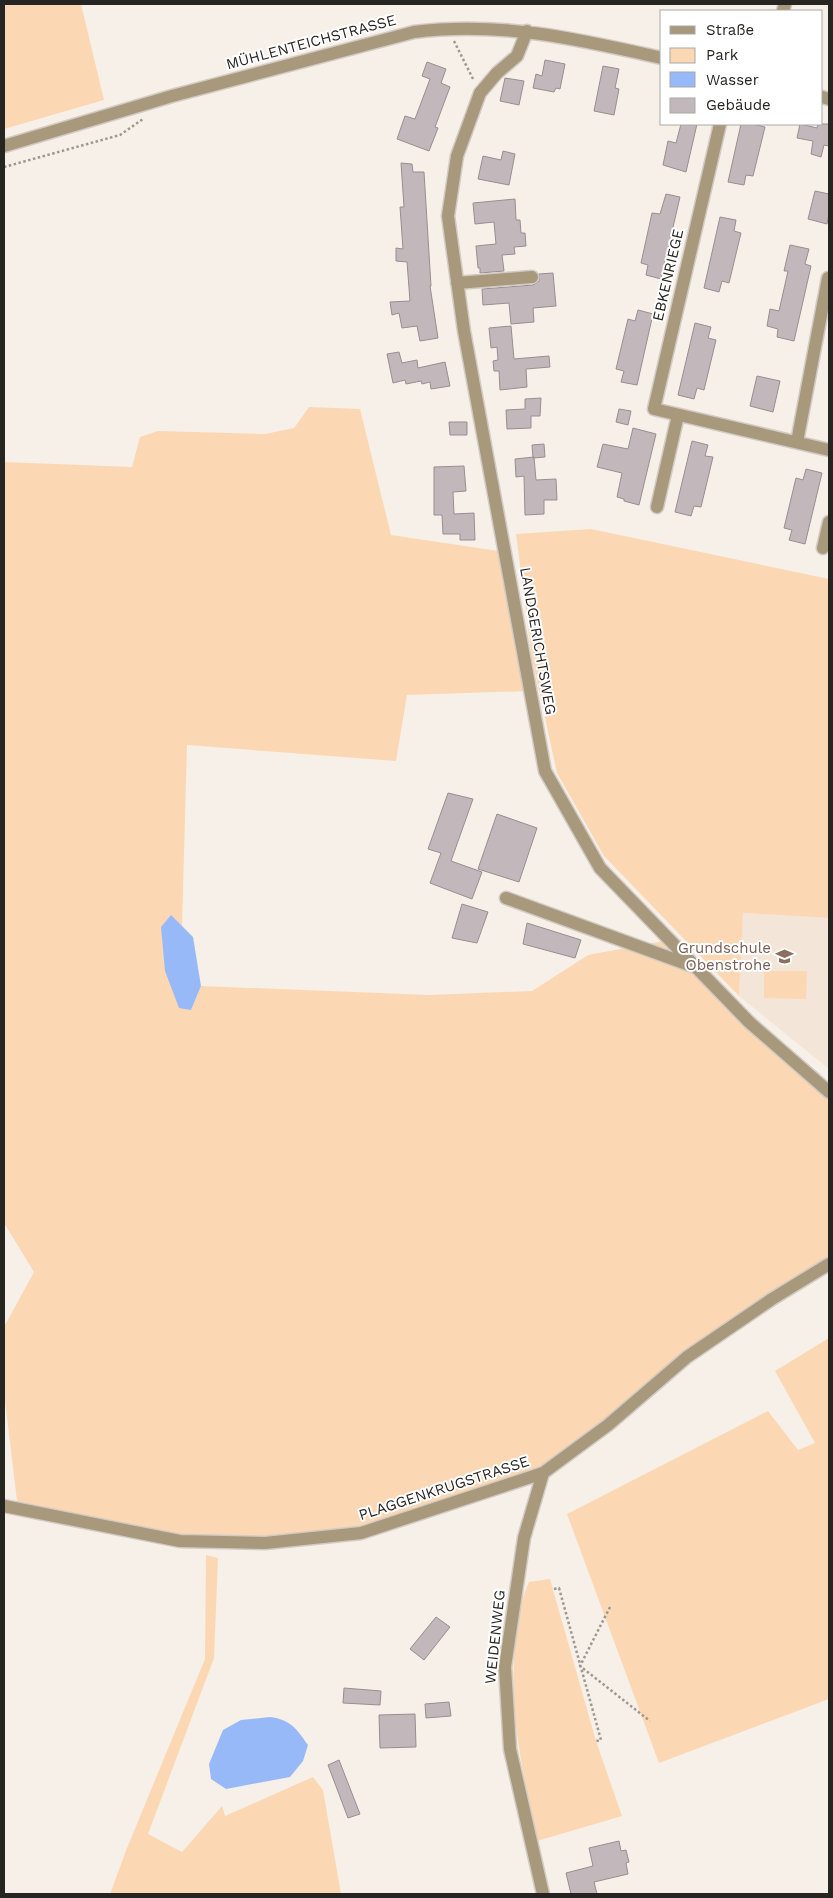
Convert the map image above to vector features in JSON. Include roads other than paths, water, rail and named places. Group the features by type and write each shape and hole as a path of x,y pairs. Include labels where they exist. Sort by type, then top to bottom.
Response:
{"street":[{"name":"MÜHLENTEICHSTRASSE","path":"4,146 172,96 414,32 445,28 502,28 608,46 660,58"},
{"name":"LANDGERICHTSWEG","path":"527,31 516,56 497,73 480,94 457,156 448,216 464,330 545,771 600,868 749,1022 829,1092"},
{"name":"EBKENRIEGE","path":"720,125 654,409 829,450"},
{"path":"457,283 532,277"},
{"path":"797,442 828,278"},
{"path":"658,507 678,415"},
{"path":"823,548 829,522"},
{"path":"506,898 590,930 695,966"},
{"name":"PLAGGENKRUGSTRASSE","path":"4,1506 180,1541 265,1543 361,1533 543,1473 608,1425 687,1357 772,1299 829,1264"},
{"name":"WEIDENWEG","path":"543,1473 524,1538 505,1668 510,1749 543,1894"}],"water":[{"path":"171,915 193,937 201,986 191,1010 179,1008 165,971 161,927"},
{"path":"270,1717 288,1723 308,1745 303,1761 290,1777 226,1789 211,1779 209,1764 223,1730 241,1720"}],"place":[{"name":"Grundschule Obenstrohe","path":"785,957"}]}
